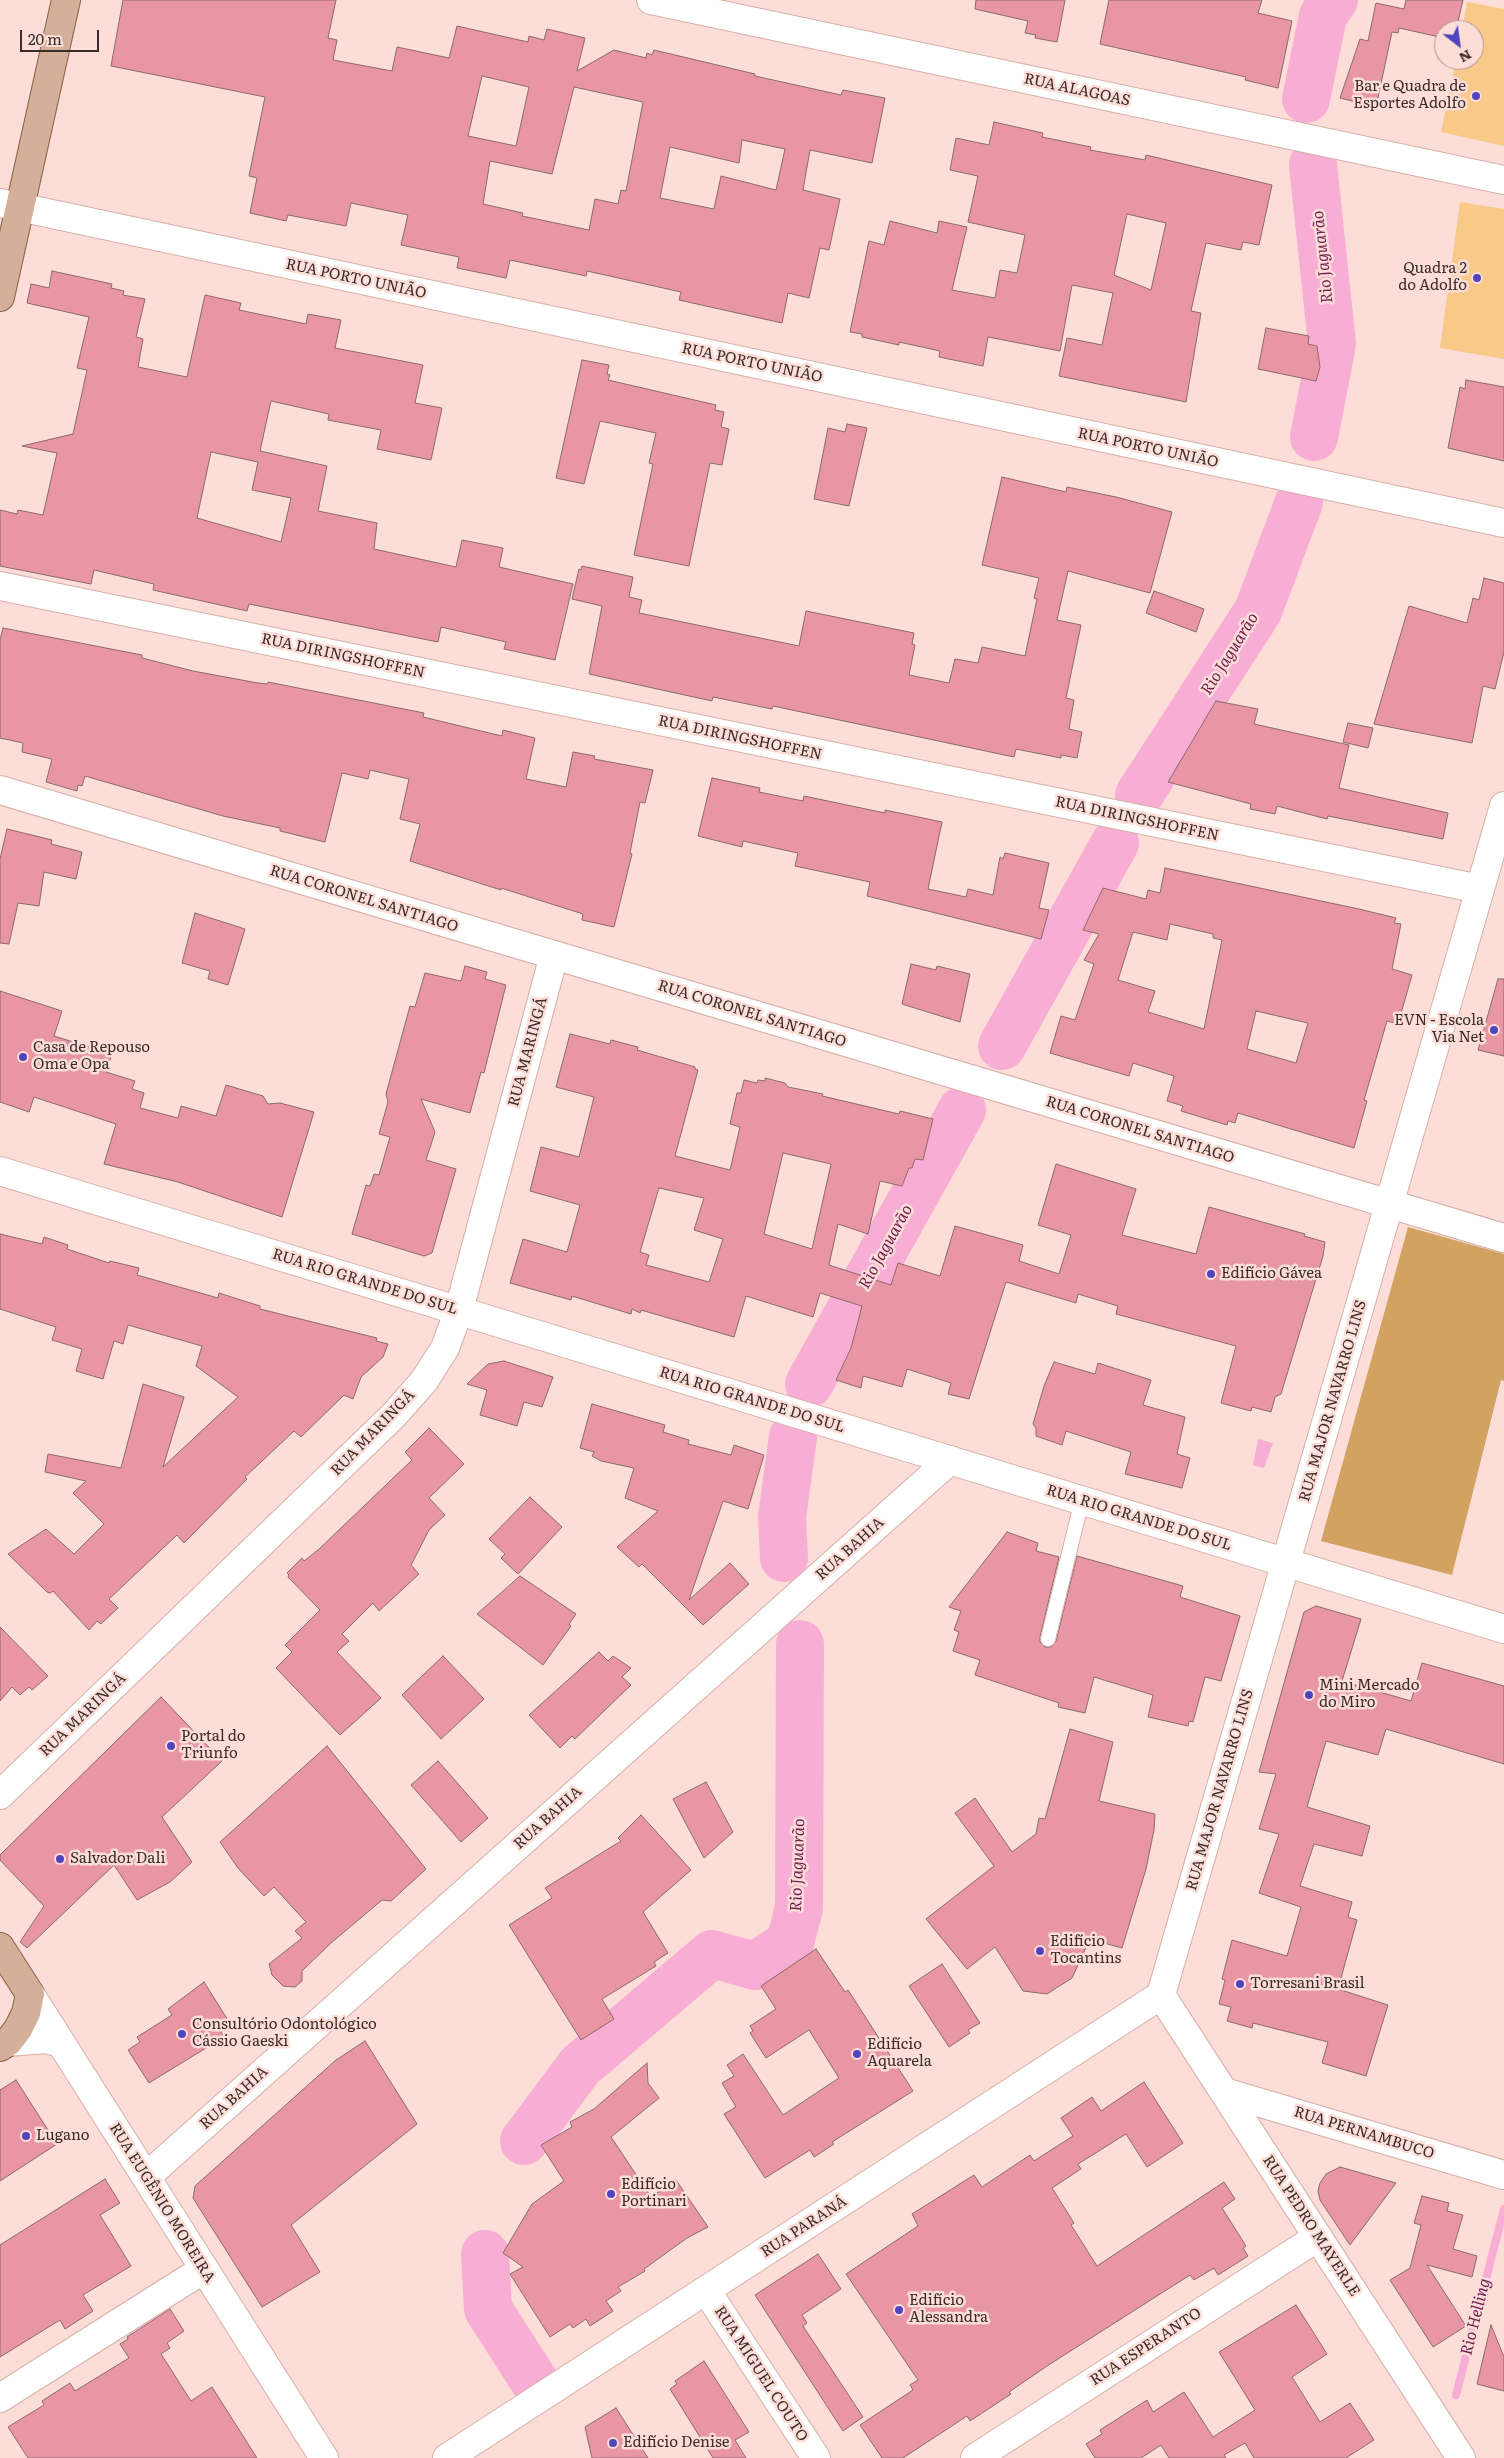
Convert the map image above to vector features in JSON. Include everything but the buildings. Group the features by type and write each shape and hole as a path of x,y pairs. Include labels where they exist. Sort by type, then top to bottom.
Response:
{"main road":[{"path":"0,297 10,205 66,0"},
{"name":"RUA EUGÊNIO MOREIRA","path":"0,1947 30,1994"},
{"path":"4,2045 26,2013 30,1994"}],"street":[{"name":"RUA ALAGOAS","path":"651,0 1504,180"},
{"name":"RUA PORTO UNIÃO","path":"10,205 1504,523"},
{"name":"RUA DIRINGSHOFFEN","path":"0,586 1480,889"},
{"name":"RUA CORONEL SANTIAGO","path":"0,790 1504,1238"},
{"name":"RUA MAJOR NAVARRO LINS","path":"1161,1995 1504,806"},
{"name":"RUA MARINGÁ","path":"0,1794 393,1416 424,1381 445,1348 459,1310 554,955"},
{"name":"RUA RIO GRANDE DO SUL","path":"0,1170 1504,1629"},
{"name":"RUA BAHIA","path":"146,2177 950,1460"},
{"name":"RUA EUGÊNIO MOREIRA","path":"30,1994 324,2458"},
{"name":"RUA PEDRO MAYERLE","path":"1161,1995 1318,2236 1455,2456"},
{"name":"RUA PARANÁ","path":"447,2458 1161,1995"},
{"path":"4,2045 45,2039 61,2043"},
{"name":"RUA PERNAMBUCO","path":"1224,2092 1504,2175"},
{"name":"RUA ESPERANTO","path":"975,2458 1318,2236"},
{"path":"0,2398 204,2269"},
{"name":"RUA MIGUEL COUTO","path":"706,2290 816,2458"}],"lane":[{"path":"1048,1639 1082,1500"}],"shaded area":[{"name":"Bar e Quadra de Esportes Adolfo","path":"1467,2 1504,9 1504,146 1441,132 1454,70 1484,70 1484,20 1464,20"},
{"name":"Quadra 2 do Adolfo","path":"1460,202 1504,209 1504,359 1440,348"},
{"path":"1408,1227 1504,1254 1504,1381 1501,1380 1452,1575 1321,1541"},
{"path":"1258,1439 1273,1443 1264,1468 1253,1465"}],"waterway":[{"name":"Rio Jaguarão","path":"1306,99 1323,16 1334,0"},
{"name":"Rio Jaguarão","path":"1313,165 1332,344 1314,437"},
{"name":"Rio Jaguarão","path":"1139,795 1258,611 1299,502"},
{"name":"Rio Jaguarão","path":"1002,1046 1115,843"},
{"name":"Rio Jaguarão","path":"809,1384 962,1110"},
{"name":"Rio Jaguarão","path":"784,1558 782,1517 793,1437"},
{"name":"Rio Jaguarão","path":"524,2141 580,2066 712,1954 755,1966 790,1943 799,1908 800,1644"},
{"name":"Rio Helling","path":"1456,2395 1504,2209"},
{"name":"Rio Jaguarão","path":"485,2254 488,2309 536,2384"}],"place":[{"name":"Bar e Quadra de Esportes Adolfo","path":"1476,96"},
{"name":"Quadra 2 do Adolfo","path":"1477,278"},
{"name":"EVN - Escola Via Net","path":"1494,1030"},
{"name":"Casa de Repouso Oma e Opa","path":"23,1057"},
{"name":"Edifício Gávea","path":"1211,1274"},
{"name":"Mini Mercado do Miro","path":"1309,1695"},
{"name":"Portal do Triunfo","path":"171,1746"},
{"name":"Salvador Dali","path":"60,1859"},
{"name":"Edifício Tocantins","path":"1040,1951"},
{"name":"Torresani Brasil","path":"1240,1984"},
{"name":"Consultório Odontológico Cássio Gaeski","path":"182,2034"},
{"name":"Edifício Aquarela","path":"857,2054"},
{"name":"Lugano","path":"26,2136"},
{"name":"Edifício Portinari","path":"611,2194"},
{"name":"Edifício Alessandra","path":"899,2310"},
{"name":"Edifício Denise","path":"613,2443"}]}
